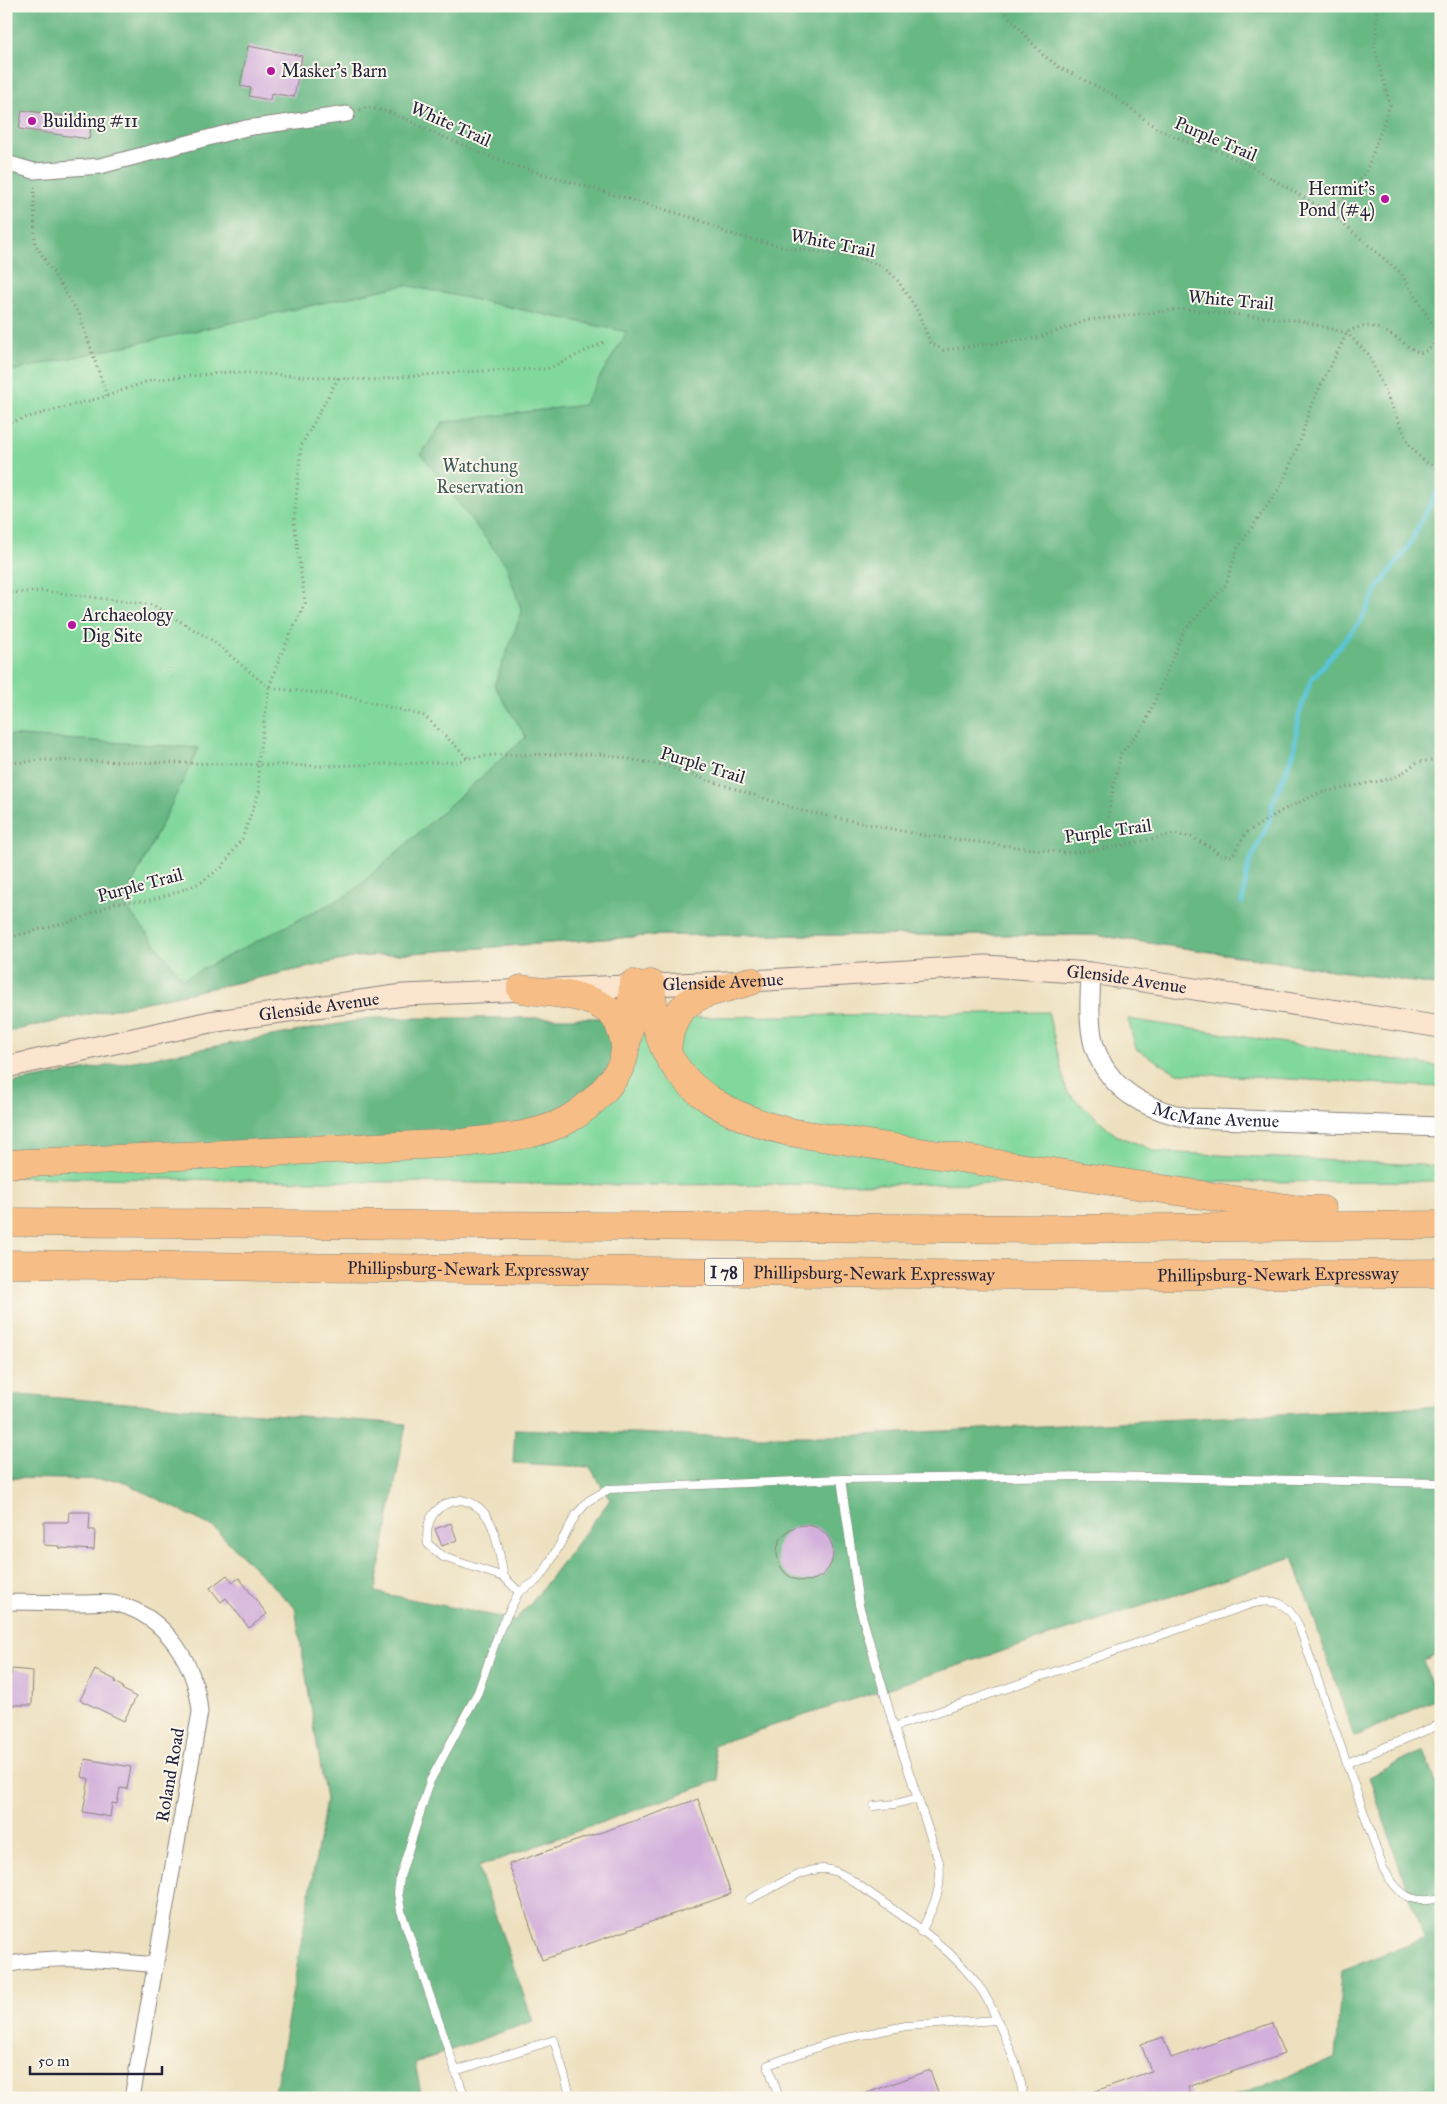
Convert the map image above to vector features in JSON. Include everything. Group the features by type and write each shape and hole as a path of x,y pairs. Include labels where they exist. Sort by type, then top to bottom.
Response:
{"highway":[{"path":"667,1052 668,1035 679,1010 701,996 752,980"},
{"path":"6,1164 463,1143 518,1136 549,1128 582,1110 598,1096 620,1067 642,984"},
{"path":"642,984 667,1052 685,1080 716,1105 762,1125 789,1132 1294,1209 1441,1218"},
{"path":"521,989 586,999 599,1004 611,1012 620,1024 626,1049"},
{"path":"6,1222 1034,1229 1441,1225"},
{"name":"Phillipsburg-Newark Expressway","path":"6,1264 1104,1276 1441,1273"}],"main road":[{"name":"Glenside Avenue","path":"6,1067 210,1022 403,995 752,980 985,966 1091,973 1441,1027"}],"street":[{"path":"6,164 34,171 100,166 246,128 347,114"},
{"name":"McMane Avenue","path":"1091,973 1091,1020 1094,1045 1104,1066 1119,1086 1139,1101 1163,1113 1190,1118 1441,1127"},
{"name":"Roland Road","path":"6,1602 121,1605 143,1615 170,1637 184,1656 194,1677 200,1712 132,2098"},
{"path":"6,1965 22,1962 82,1958 156,1965"}],"lane":[{"path":"465,2098 401,1911 398,1893 400,1877 430,1781 478,1692 500,1629 519,1592 535,1582 545,1571 588,1501 609,1489 841,1479 1100,1476 1441,1483"},
{"path":"841,1479 859,1605 894,1727 939,1862 941,1876 939,1892 921,1932"},
{"path":"504,1577 493,1527 489,1516 482,1508 472,1502 450,1501 433,1513 426,1533 428,1544 435,1551 452,1561 504,1577 519,1592"},
{"path":"894,1727 1245,1606 1268,1600 1282,1604 1292,1613 1299,1626 1383,1868 1392,1885 1404,1895 1417,1901 1430,1901 1441,1898"},
{"path":"1347,1763 1441,1724"},
{"path":"874,1806 895,1804 918,1798"},
{"path":"750,1899 810,1870 824,1868 837,1871 850,1879 921,1932 966,1970 983,1992 998,2020 1014,2058 1024,2098"},
{"path":"779,2098 768,2065 837,2040 906,2026 998,2020"},
{"path":"455,2071 554,2040 571,2098"}],"path":[{"name":"Purple Trail","path":"1000,6 1042,54 1059,66 1110,93 1156,128 1187,142 1228,155 1330,213 1400,272 1437,332 1435,343 1427,351 1419,354 1380,328 1368,325 1356,327 1347,333"},
{"path":"1330,213 1366,172 1390,105 1375,49 1377,6"},
{"name":"White Trail","path":"347,114 367,107 393,113 436,134 509,164 697,219 727,233 784,247 853,256 880,265 896,278 916,308 930,342 943,350 1037,338 1089,320 1183,309 1301,320 1347,333"},
{"path":"34,171 35,244 78,314 107,396"},
{"path":"1104,849 1111,799 1121,753 1144,726 1184,631 1226,585 1237,549 1282,484 1300,441 1311,405 1347,333 1368,354 1410,446 1425,462 1441,470"},
{"path":"6,423 107,396 151,380 228,372 372,380 458,372 547,369 607,342"},
{"path":"6,764 41,760 258,764 270,688 279,659 305,603 294,522 301,446 338,378"},
{"path":"6,593 43,591 153,605 213,641 270,688 340,695 425,716 468,758"},
{"name":"Purple Trail","path":"6,938 77,920 115,903 146,901 200,883 222,868 242,839 259,792 258,764 322,766 456,762 468,758 494,756 601,754 662,765 804,811 921,835 1066,854 1104,849 1174,834 1190,837 1212,848 1219,855 1232,856 1246,833 1281,811 1312,796 1389,779 1401,774 1416,762 1441,759"}],"green space":[{"name":"Watchung Reservation","path":"6,6 1441,6 1441,986 1096,935 659,935 356,957 6,1032"},
{"name":"Watchung Reservation","path":"6,6 1441,6 1441,986 1096,935 659,935 356,957 6,1032 6,735 199,748 123,903 183,979 351,893 526,737 494,685 522,612 506,565 421,454 443,422 583,405 627,332 405,285 6,372"},
{"path":"1048,1012 1067,1092 1116,1135 1158,1152 1441,1166 1441,1181 628,1185 6,1177 643,1018"},
{"path":"372,1018 643,1018 627,1078 546,1143 6,1155 6,1084"},
{"path":"1128,1019 1441,1067 1441,1087 1177,1073 1136,1049"},
{"path":"6,1394 406,1424 375,1592 515,1620 532,1602 610,1500 590,1467 513,1463 515,1429 716,1436 842,1436 1441,1406 1441,1652 1423,1661 1437,1699 1354,1737 1293,1557 713,1745 719,1780 478,1867 533,2021 415,2063 422,2098 274,2098 326,1800 295,1608 213,1527 120,1480 6,1478"},
{"path":"1424,1750 1441,1797 1441,2096 1231,2098 1336,2058 1342,1970 1424,1939 1369,1777"}],"building":[{"name":"Masker's Barn","path":"248,46 302,56 294,97 271,93 270,100 249,96 251,88 240,86"},
{"path":"22,110 92,120 89,139 19,129"},
{"path":"69,1512 90,1512 89,1530 95,1530 94,1550 44,1545 44,1522 68,1522"},
{"path":"451,1523 457,1540 442,1546 435,1529"},
{"path":"805,1525 816,1527 825,1533 831,1542 833,1553 831,1564 825,1573 816,1579 805,1581 794,1579 785,1573 779,1564 777,1553 779,1542 785,1533 794,1527"},
{"path":"227,1575 233,1582 239,1578 267,1614 249,1628 226,1598 221,1602 210,1588"},
{"path":"12,1669 33,1671 32,1705 6,1705 6,1674 11,1675"},
{"path":"95,1670 116,1680 115,1682 123,1687 122,1689 136,1697 124,1721 80,1700"},
{"path":"85,1759 131,1767 127,1789 120,1788 117,1804 112,1803 110,1817 83,1812 89,1779 82,1777"},
{"path":"698,1799 731,1894 542,1960 509,1864"},
{"path":"1272,2023 1284,2054 1188,2087 1192,2098 1082,2098 1082,2096 1151,2071 1141,2044 1163,2037 1171,2058"},
{"path":"930,2070 940,2098 860,2098 859,2096"}],"waterway":[{"path":"1242,903 1248,866 1271,817 1273,802 1294,752 1299,715 1311,680 1360,622 1378,588 1407,549 1441,484"}],"place":[{"name":"Masker's Barn","path":"271,71"},
{"name":"Building #11","path":"32,121"},
{"name":"Hermit's Pond (#4)","path":"1385,199"},
{"name":"Archaeology Dig Site","path":"72,625"}]}
